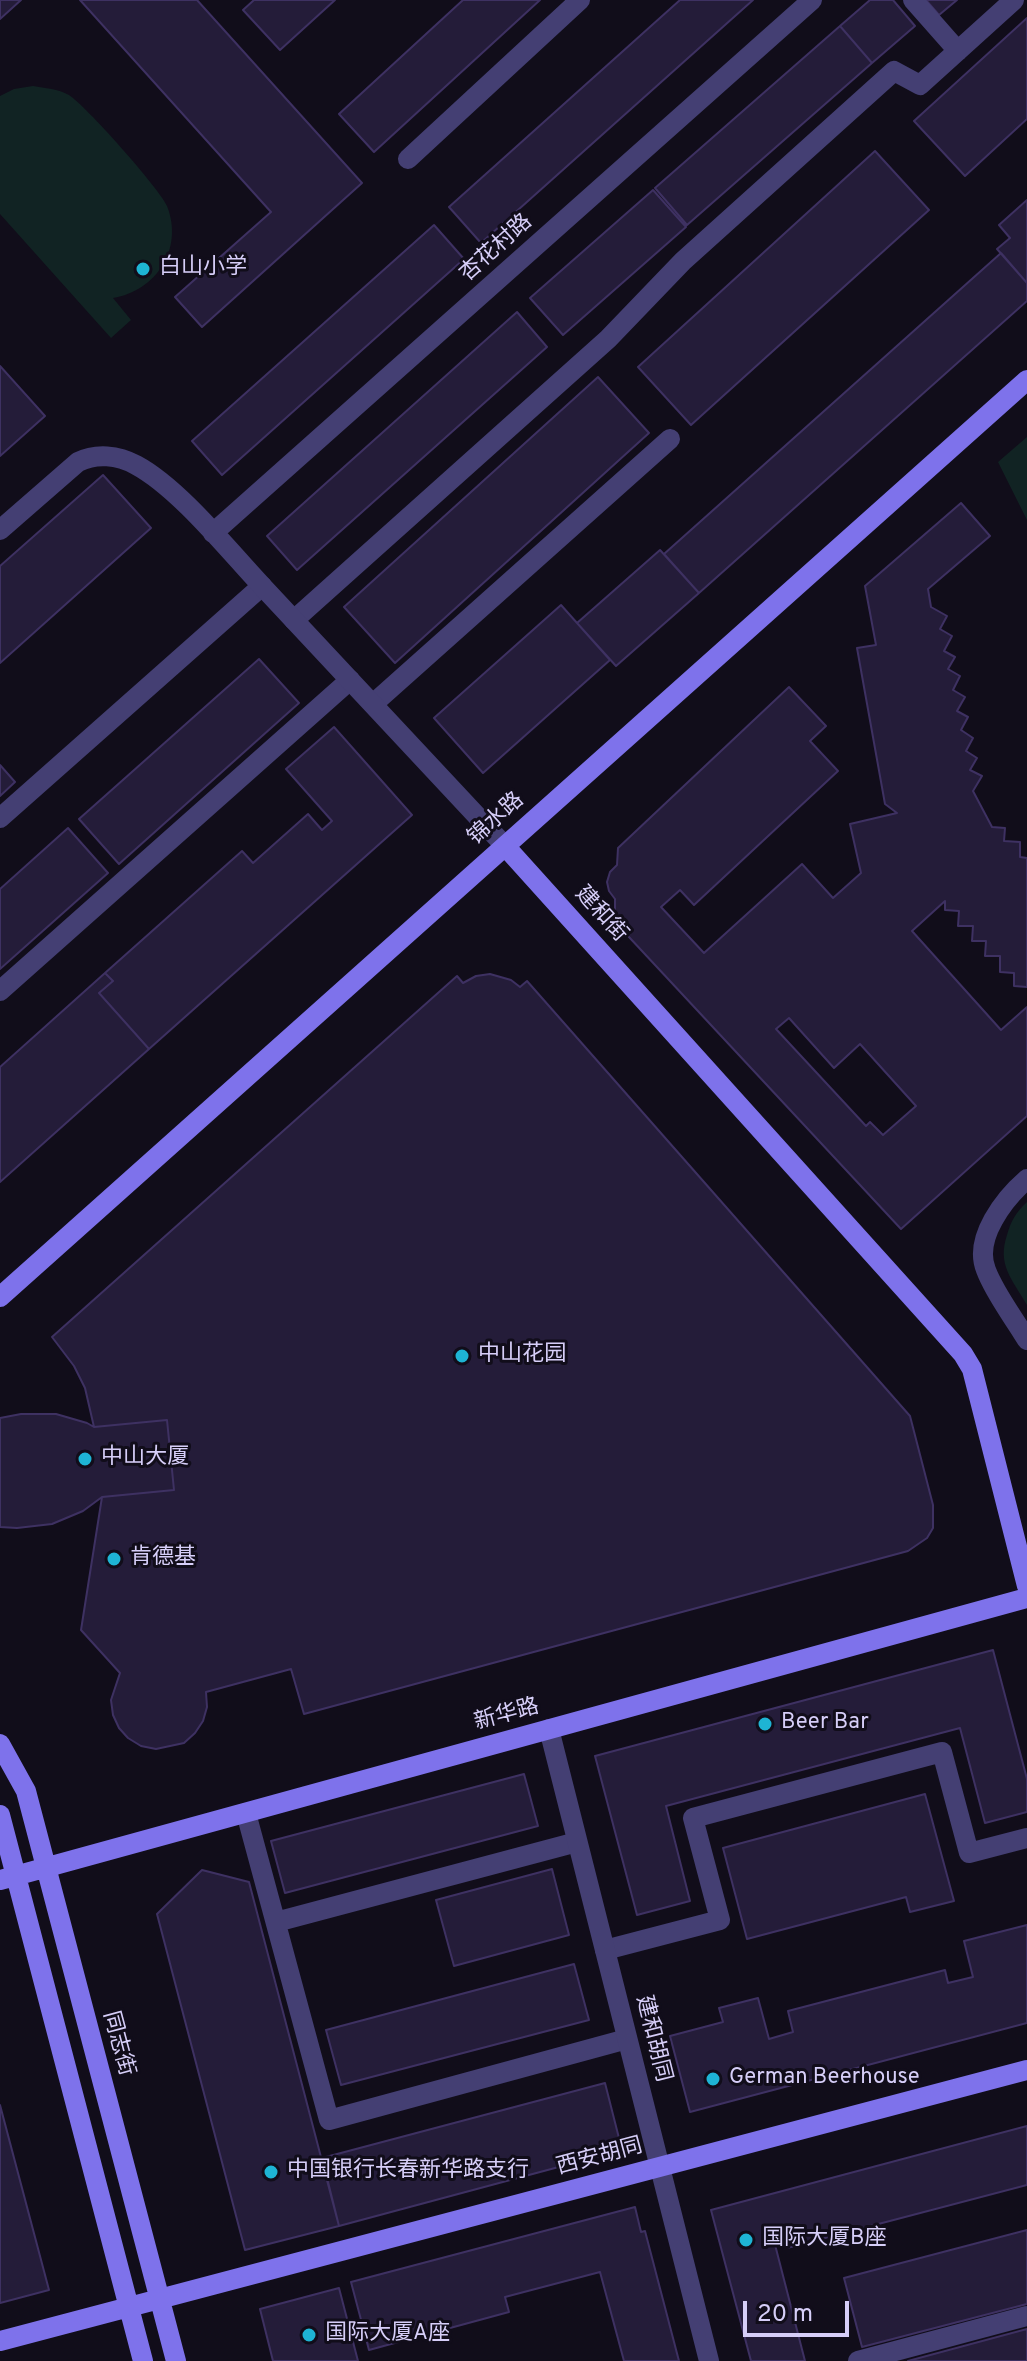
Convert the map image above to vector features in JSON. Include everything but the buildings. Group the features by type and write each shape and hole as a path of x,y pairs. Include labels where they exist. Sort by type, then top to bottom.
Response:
{"street":[{"path":"408,159 580,0"},
{"name":"杏花村路","path":"213,533 812,0"},
{"path":"913,0 958,51"},
{"path":"294,620 608,339 683,261 894,71 920,85 1014,0"},
{"name":"锦水路","path":"0,1297 1027,380"},
{"path":"373,704 670,439"},
{"name":"建和街","path":"0,530 78,462 89,457 109,456 134,464 161,482 213,533 505,846 963,1354 972,1369 1027,1586"},
{"path":"0,818 262,586"},
{"path":"0,991 350,680"},
{"path":"1027,1179 996,1211 984,1249 985,1269 1027,1340"},
{"name":"新华路","path":"8,1878 1027,1598"},
{"name":"建和胡同","path":"549,1729 709,2361"},
{"name":"同志街","path":"0,1744 26,1791 176,2361"},
{"path":"605,1950 720,1920 693,1818 708,1814 942,1752 969,1853 1027,1838"},
{"path":"246,1813 329,2120 627,2039"},
{"path":"0,1815 8,1878 143,2361"},
{"path":"276,1922 577,1842"},
{"name":"西安胡同","path":"0,2341 1027,2070"},
{"path":"858,2361 1027,2316"}],"shaded area":[{"path":"33,86 60,91 78,102 137,166 167,206 172,238 169,252 162,266 142,287 113,298 131,320 111,338 0,214 0,96 14,89"},
{"path":"1027,437 1027,520 998,462"},
{"path":"1027,1202 1027,1305 1008,1272 1004,1246 1010,1225"}],"place":[{"name":"白山小学","path":"143,269"},
{"name":"中山花园","path":"462,1356"},
{"name":"中山大厦","path":"85,1459"},
{"name":"肯德基","path":"114,1559"},
{"name":"Beer Bar","path":"765,1724"},
{"name":"German Beerhouse","path":"713,2079"},
{"name":"中国银行长春新华路支行","path":"271,2172"},
{"name":"国际大厦B座","path":"746,2240"},
{"name":"国际大厦A座","path":"309,2335"}]}
